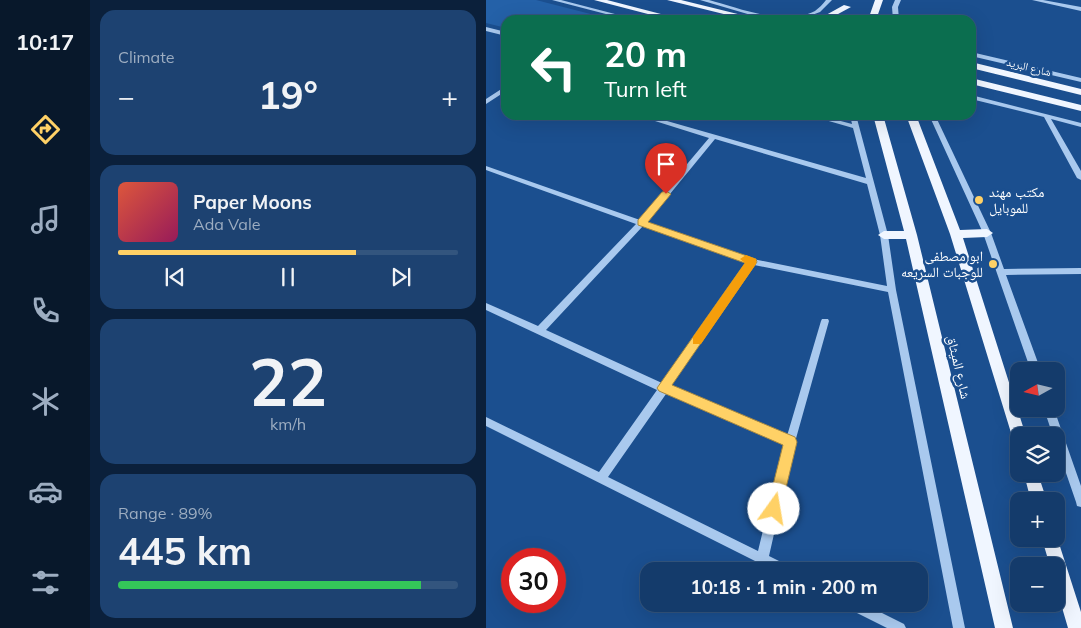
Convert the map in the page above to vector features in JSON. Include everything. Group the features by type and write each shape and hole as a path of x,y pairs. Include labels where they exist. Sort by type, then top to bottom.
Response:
{"main road":[{"path":"598,0 660,15"},
{"path":"671,0 736,15"},
{"path":"874,15 879,0"},
{"path":"829,15 849,3"},
{"path":"844,15 849,3"},
{"name":"شارع البريد","path":"976,65 1081,92"},
{"name":"شارع البريد","path":"976,83 1081,108"},
{"name":"شارع الميثاق","path":"879,120 911,235 1004,628"},
{"path":"913,120 956,234 1016,427"},
{"path":"956,234 987,233"},
{"path":"884,235 911,235"},
{"path":"1052,547 1077,628"}],"street":[{"path":"555,0 614,15"},
{"path":"703,0 765,15"},
{"path":"812,15 818,13 829,0"},
{"path":"896,15 895,7 898,0"},
{"path":"1035,0 1081,9"},
{"path":"486,29 501,33"},
{"path":"976,55 1081,80"},
{"path":"486,102 501,92"},
{"path":"976,98 1081,125"},
{"path":"1046,116 1081,178"},
{"path":"657,120 870,182"},
{"path":"830,120 856,127"},
{"path":"854,120 884,235 892,290 959,628"},
{"path":"934,120 987,233 1033,362"},
{"path":"540,330 642,223 714,136"},
{"path":"486,168 752,262 892,290"},
{"path":"601,478 752,262"},
{"path":"1001,272 1081,271"},
{"path":"486,306 664,388 790,442"},
{"path":"762,559 790,442 825,321"},
{"path":"1052,418 1081,502"},
{"path":"486,421 768,562"},
{"path":"867,612 900,628"}],"shaded area":[{"path":"486,0 536,0 594,15 501,15 501,27 486,23"}],"slow traffic":[{"path":"697,340 752,262 746,259"}],"place":[{"name":"مكتب مهند للموبايل","path":"979,200"},
{"name":"ابو مصطفى للوجبات السريعه","path":"993,264"}],"route":[{"path":"666,194 642,223 752,262 664,388 790,442 774,509"}]}
